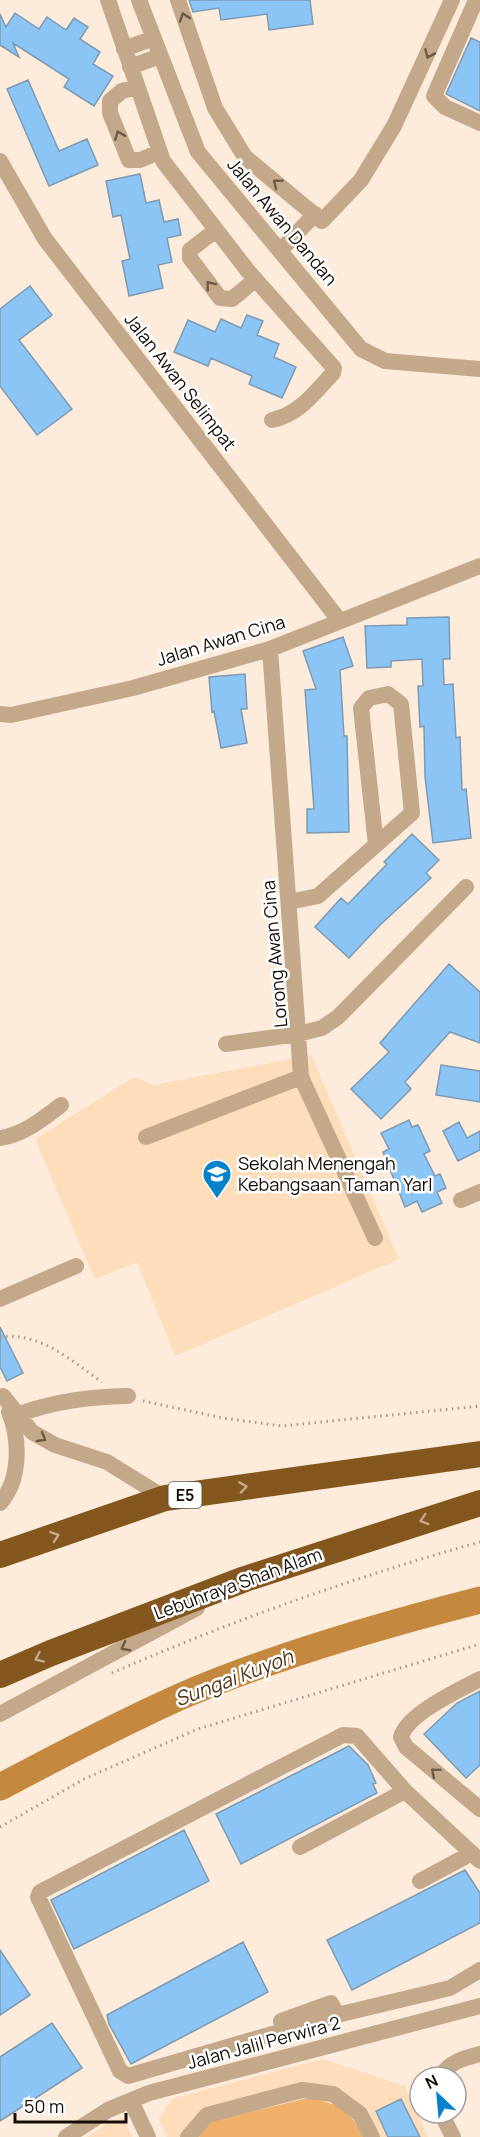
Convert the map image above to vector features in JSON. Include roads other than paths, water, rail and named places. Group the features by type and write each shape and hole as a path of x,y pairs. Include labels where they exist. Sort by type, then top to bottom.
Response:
{"highway":[{"name":"E5","path":"0,1555 165,1498 480,1454"},
{"name":"Lebuhraya Shah Alam","path":"0,1675 51,1653 270,1571 480,1503"}],"street":[{"path":"108,0 163,161 255,280 333,368 333,373 297,411 272,420"},
{"name":"Jalan Awan Dandan","path":"139,0 198,152 361,349 385,361 480,369"},
{"path":"178,0 215,108 245,157 322,220 361,180 394,126 452,0"},
{"path":"476,0 434,96 445,107 480,123"},
{"path":"124,49 154,38"},
{"path":"130,67 160,56"},
{"path":"136,87 122,91 110,101 110,113 129,160 140,160 159,152"},
{"name":"Jalan Awan Selimpat","path":"0,161 45,239 339,620"},
{"path":"280,251 315,214"},
{"path":"216,230 190,250 190,258 220,298 232,299 255,280"},
{"name":"Jalan Awan Cina","path":"0,714 11,715 133,688 270,649 480,566"},
{"name":"Lorong Awan Cina","path":"270,649 298,1034 322,1028 338,1017 466,887"},
{"path":"289,902 318,896 376,845 412,813 401,704 388,694 369,698 361,708 376,845"},
{"path":"226,1044 298,1034 302,1077 375,1238"},
{"path":"146,1137 302,1077"},
{"path":"0,1138 10,1137 39,1122 61,1105"},
{"path":"461,1200 480,1192"},
{"path":"0,1299 76,1266"},
{"path":"2,1392 32,1432 43,1439 107,1462 165,1498"},
{"path":"0,1503 13,1479 16,1456 15,1430 2,1392"},
{"path":"17,1415 39,1407 93,1396 128,1396"},
{"path":"0,1714 270,1571"},
{"path":"480,1679 444,1697 406,1726 401,1737 406,1747 480,1809"},
{"path":"420,1881 476,1857 405,1791 357,1736 343,1735 40,1892 38,1897 120,2071 129,2076 337,2015 450,1988 480,1970"},
{"path":"300,1847 405,1791"},
{"name":"Jalan Jalil Perwira 2","path":"66,2137 108,2110 149,2093 480,2006"},
{"path":"451,2065 460,2059 480,2054"},
{"path":"188,2137 207,2115 302,2090 333,2094 360,2114 372,2137"},
{"path":"131,2101 148,2137"}],"waterway":[{"name":"Sungai Kuyoh","path":"0,1787 91,1739 219,1680 330,1642 480,1600"}],"place":[{"name":"Sekolah Menengah Kebangsaan Taman Yarl","path":"217,1200"}]}
